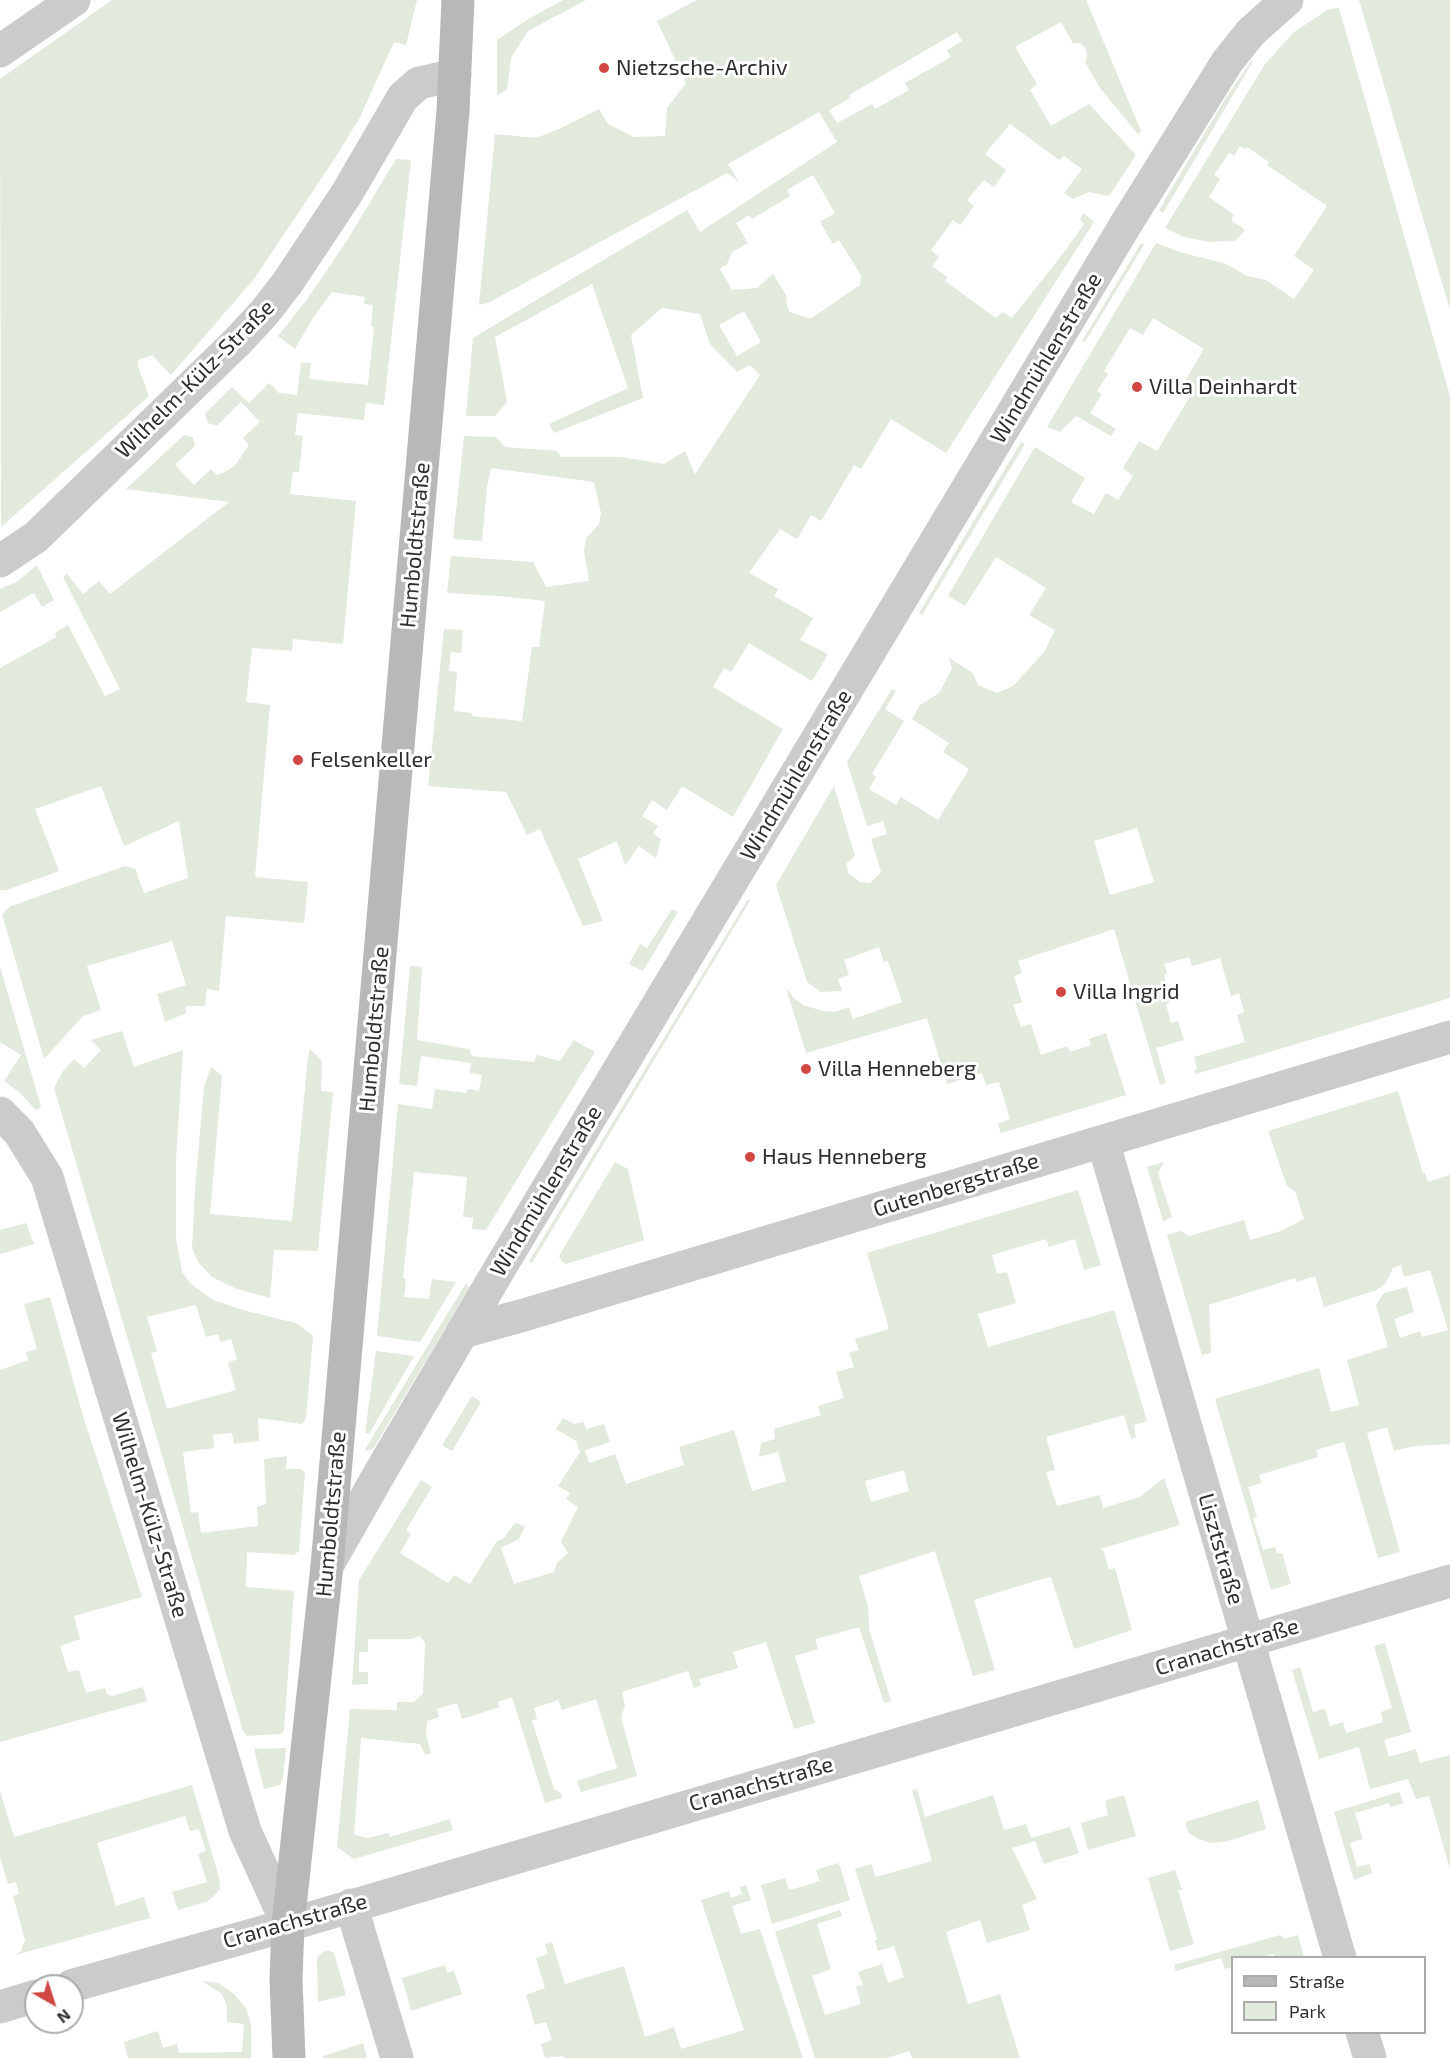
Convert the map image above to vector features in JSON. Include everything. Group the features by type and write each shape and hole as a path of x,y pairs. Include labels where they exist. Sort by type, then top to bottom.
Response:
{"street":[{"path":"0,51 74,0"},
{"name":"Humboldtstraße","path":"289,2058 286,1979 288,1925 327,1566 455,75 458,0"},
{"name":"Windmühlenstraße","path":"327,1566 462,1332 1126,224 1227,62 1251,32 1287,0"},
{"name":"Wilhelm-Külz-Straße","path":"0,561 36,537 238,341 288,282 347,194 404,96 419,83 455,75"},
{"name":"Gutenbergstraße","path":"462,1332 1450,1037"},
{"name":"Wilhelm-Külz-Straße","path":"0,1113 19,1132 47,1177 245,1831 288,1925"},
{"name":"Lisztstraße","path":"1103,1141 1339,1956"},
{"name":"Cranachstraße","path":"84,1982 288,1925 1450,1581"},
{"path":"351,1905 397,2058"},
{"path":"0,2007 24,2000"},
{"path":"1363,2034 1370,2058"}],"green space":[{"path":"112,0 417,0 406,45 394,42 360,117 254,279 171,375 152,355 138,360 149,396 1,527 0,79"},
{"path":"563,0 586,0 528,31 511,58 507,89 497,96 497,40"},
{"path":"697,0 1086,0 1141,131 1138,134 1100,88 1085,62 1086,49 1080,43 1073,43 1061,22 1015,47 1037,84 1030,90 1051,126 1089,104 1136,155 1109,196 1089,192 1073,199 1064,193 1082,169 1064,156 1059,160 1010,124 985,154 1006,170 994,187 984,180 967,200 974,206 960,225 953,220 931,250 939,257 932,266 947,277 945,281 996,318 1002,312 1012,318 1084,224 1080,219 1084,213 1094,222 946,453 891,419 861,469 854,465 821,521 811,515 797,539 780,529 749,573 778,589 774,596 813,618 800,640 828,654 812,681 749,643 731,672 724,668 713,687 783,729 733,817 682,786 667,810 652,800 642,816 658,826 653,834 661,839 656,858 639,846 625,865 617,841 578,859 603,921 583,926 540,829 527,835 506,792 428,786 444,629 463,630 461,653 451,652 449,671 457,672 454,711 472,713 472,716 522,721 532,647 539,647 545,601 447,593 451,556 533,562 546,587 589,581 584,550 586,538 599,524 601,513 594,482 491,468 482,541 453,539 464,436 496,437 505,447 557,451 561,457 620,457 664,464 685,451 695,474 760,375 750,365 737,372 710,344 700,314 662,308 631,335 643,398 554,433 549,424 628,388 592,284 495,337 507,402 495,416 466,416 473,338 687,210 700,232 837,142 819,112 728,164 739,182 727,173 488,303 479,305 495,134 536,138 599,109 608,124 634,137 665,136 667,108 686,83 657,21","holes":["957,32 962,41 947,50 951,57 905,83 909,90 875,109 872,104 837,123 829,110 850,98 849,95","813,175 835,213 820,222 833,244 839,240 861,275 860,285 810,319 790,312 786,295 773,274 757,288 732,290 720,269 727,264 732,252 748,243 736,223 749,215 752,219 790,196 787,190","744,311 761,342 737,356 719,325"]},
{"path":"1359,0 1450,0 1450,309 1442,283"},
{"path":"1339,8 1450,396 1450,998 1196,1074 1194,1057 1245,1042 1237,1015 1244,1012 1239,993 1231,996 1220,958 1192,966 1189,957 1164,964 1167,973 1164,975 1172,1001 1166,1004 1171,1023 1178,1021 1184,1040 1156,1048 1166,1083 1160,1085 1114,929 1018,961 1022,973 1014,976 1022,1002 1013,1005 1021,1027 1031,1024 1041,1055 1067,1046 1070,1052 1091,1045 1089,1039 1106,1033 1126,1095 1001,1133 998,1124 1010,1119 999,1082 986,1085 982,1073 947,1084 927,1018 806,1053 786,988 803,1005 835,1012 849,1007 853,1019 902,1002 888,961 884,962 879,947 844,960 849,975 838,979 842,991 821,992 807,982 776,885 834,786 855,856 846,864 849,874 860,882 870,883 881,872 871,839 887,834 883,821 867,826 847,762 892,689 896,691 885,709 904,721 872,774 876,777 869,789 896,805 901,797 938,820 969,769 943,752 949,743 912,719 920,705 939,693 952,669 949,658 973,673 978,685 997,693 1013,686 1044,652 1055,630 1029,615 1046,588 996,557 965,606 948,596 1035,447 1085,478 1071,502 1094,514 1106,493 1118,500 1133,476 1123,468 1139,441 1157,451 1192,393 1182,386 1204,349 1153,318 1143,335 1130,328 1104,371 1108,374 1097,391 1102,394 1090,413 1116,429 1111,436 1076,416 1060,432 1047,427 1156,243 1226,264 1247,276 1266,280 1294,299 1314,270 1294,256 1327,206 1267,165 1269,162 1247,147 1245,149 1240,146 1234,156 1229,153 1214,175 1220,179 1209,197 1234,215 1231,220 1245,230 1235,241 1210,242 1184,237 1165,228 1265,64 1294,32 1329,9","holes":["1137,828 1154,882 1110,895 1094,841"]},
{"path":"1252,60 1163,213 1159,210 1225,99"},
{"path":"396,159 411,160 384,405 366,403 364,420 298,413 295,435 303,436 299,472 293,472 290,494 356,501 343,644 293,639 292,651 252,648 246,702 270,705 255,877 308,882 304,923 226,916 219,991 207,989 205,1006 186,1006 186,1013 165,1022 157,994 186,985 172,941 87,966 101,1010 83,1016 44,1059 2,914 11,906 125,866 135,869 144,893 188,878 179,821 124,846 101,786 35,809 59,871 7,890 0,890 0,668 56,637 55,633 68,625 105,696 120,689 63,577 67,574 83,594 99,581 110,594 229,502 126,489 184,435 193,437 195,446 175,465 194,485 211,469 217,475 236,464 249,445 243,438 260,422 241,402 217,426 208,423 205,414 232,387 249,403 269,383 279,393 297,395 301,363 311,363 309,379 368,385 374,327 371,326 373,305 364,304 365,297 332,292 295,349 278,336 306,301 348,239"},
{"path":"1141,243 1144,245 1085,342 1082,341"},
{"path":"1021,442 1025,444 922,615 919,613"},
{"path":"37,565 54,600 42,607 34,593 0,612 0,589 18,581"},
{"path":"748,899 750,901 532,1263 529,1261"},
{"path":"672,909 678,912 643,971 629,964 640,944 647,948"},
{"path":"410,966 422,967 417,1040 469,1049 472,1056 534,1062 537,1055 560,1061 574,1040 595,1052 486,1230 472,1229 473,1218 463,1217 467,1177 414,1172 403,1278 406,1279 404,1297 429,1299 432,1279 456,1282 420,1342 377,1336 398,1104 432,1109 435,1089 466,1093 468,1089 479,1091 482,1075 470,1073 471,1063 421,1056 417,1086 399,1084"},
{"path":"0,967 41,1107 36,1110 19,1092 4,1081 21,1055 0,1042"},
{"path":"122,1031 134,1067 183,1050 176,1160 176,1238 182,1272 191,1284 213,1300 296,1323 313,1336 306,1418 302,1424 258,1418 259,1441 234,1444 232,1433 213,1435 214,1448 183,1452 191,1513 198,1512 201,1533 258,1526 257,1507 266,1504 264,1459 287,1456 286,1469 301,1469 305,1473 299,1551 294,1555 247,1552 246,1587 294,1591 284,1731 280,1734 247,1736 243,1731 54,1088 63,1071 74,1059 84,1068 101,1050 91,1040","holes":["196,1305 206,1337 218,1334 221,1342 231,1339 237,1359 228,1363 236,1390 167,1409 151,1353 157,1351 147,1317"]},
{"path":"310,1049 322,1061 321,1091 333,1092 318,1251 274,1250 270,1298 237,1289 212,1277 198,1262 192,1248 204,1087 211,1067 222,1076 210,1214 292,1221"},
{"path":"1398,1091 1423,1173 1428,1182 1450,1175 1450,1444 1414,1446 1394,1451 1387,1427 1367,1433 1400,1552 1378,1558 1344,1442 1316,1450 1318,1457 1259,1475 1261,1483 1248,1487 1257,1517 1253,1518 1263,1550 1275,1547 1277,1554 1282,1553 1291,1584 1271,1590 1215,1399 1319,1368 1331,1412 1359,1405 1347,1360 1388,1347 1376,1305 1384,1293 1407,1287 1414,1312 1394,1319 1400,1338 1420,1331 1422,1337 1448,1330 1430,1270 1404,1277 1401,1265 1393,1268 1385,1284 1377,1290 1324,1307 1315,1276 1297,1282 1295,1278 1209,1305 1211,1353 1202,1355 1167,1235 1181,1231 1189,1236 1244,1220 1250,1240 1281,1231 1304,1219 1295,1191 1287,1186 1268,1131"},
{"path":"615,1162 628,1169 644,1240 566,1264 562,1262 559,1256"},
{"path":"1164,1162 1158,1173 1172,1217 1163,1221 1147,1167"},
{"path":"1078,1190 1101,1265 1084,1270 1075,1239 1049,1247 1046,1239 992,1255 997,1274 1007,1272 1016,1303 978,1314 988,1347 1114,1310 1147,1421 1134,1425 1136,1437 1131,1439 1124,1415 1046,1437 1055,1470 1046,1472 1057,1506 1100,1495 1103,1508 1140,1497 1164,1478 1180,1525 1100,1549 1104,1552 1109,1570 1115,1568 1132,1630 1074,1649 1051,1577 1035,1581 974,1600 995,1670 973,1676 935,1551 859,1576 868,1606 869,1629 891,1701 884,1703 859,1627 815,1639 818,1649 795,1656 815,1723 794,1729 766,1642 733,1652 738,1668 699,1679 701,1685 694,1688 688,1671 622,1692 625,1705 621,1717 637,1776 581,1792 577,1781 617,1768 596,1699 562,1710 558,1700 534,1708 537,1719 532,1721 554,1789 561,1793 562,1798 545,1803 512,1697 498,1702 500,1707 462,1719 457,1703 437,1709 439,1717 427,1721 426,1735 431,1753 425,1755 420,1744 361,1738 354,1835 368,1838 388,1833 390,1837 450,1819 453,1830 354,1859 337,1847 350,1709 397,1710 397,1702 414,1702 423,1694 425,1643 420,1636 411,1639 368,1639 368,1652 359,1652 359,1672 368,1672 368,1684 352,1685 359,1580 421,1480 432,1487 406,1530 411,1534 400,1553 448,1583 454,1575 470,1584 497,1541 504,1538 515,1523 525,1526 519,1539 501,1548 514,1584 554,1572 557,1563 568,1553 561,1542 578,1507 566,1499 570,1493 558,1486 580,1452 576,1441 556,1429 563,1418 574,1424 583,1422 586,1429 604,1424 610,1442 585,1450 589,1463 615,1454 626,1484 684,1465 679,1447 734,1430 752,1491 786,1481 778,1452 759,1457 761,1443 775,1439 774,1429 821,1415 818,1406 844,1398 836,1372 854,1367 849,1353 859,1350 855,1339 889,1329 867,1253","holes":["904,1470 909,1491 871,1502 865,1481"]},
{"path":"26,1223 34,1244 0,1254 0,1230"},
{"path":"466,1283 469,1288 373,1449 364,1451"},
{"path":"50,1297 83,1416 142,1597 74,1616 80,1639 60,1646 68,1672 79,1670 86,1693 105,1688 107,1694 112,1696 143,1687 147,1701 0,1742 0,1370 28,1360 26,1352 37,1349 24,1304"},
{"path":"376,1351 414,1356 369,1434 365,1433"},
{"path":"472,1396 481,1402 452,1451 442,1445"},
{"path":"1385,1643 1411,1732 1384,1740 1389,1757 1416,1749 1420,1763 1450,1755 1450,1869 1429,1796 1416,1799 1408,1779 1370,1789 1359,1747 1319,1759 1292,1670 1300,1667 1313,1712 1325,1709 1330,1726 1343,1722 1346,1733 1383,1722 1381,1712 1392,1708 1374,1646"},
{"path":"286,1748 283,1778 280,1785 264,1789 254,1749"},
{"path":"192,1785 219,1877 220,1889 214,1896 206,1902 178,1910 172,1892 207,1882 198,1854 206,1851 199,1829 190,1831 185,1816 97,1843 116,1906 144,1897 150,1918 15,1955 21,1951 25,1940 13,1896 19,1894 16,1882 8,1884 0,1857 0,1791 14,1837"},
{"path":"917,1789 925,1817 993,1795 1004,1830 1026,1824 1031,1838 1070,1827 1079,1853 1044,1864 1035,1841 1012,1848 1037,1899 1022,1905 1030,1930 987,1943 980,1920 946,1932 968,2004 1000,1994 1020,2058 912,2058 909,2051 887,2058 815,2058 775,1932 840,1910 842,1916 817,1924 831,1969 812,1976 825,2015 861,2004 856,1986 863,1985 858,1972 882,1964 888,1983 904,1977 894,1946 878,1951 875,1941 877,1939 855,1869 871,1864 876,1877 932,1861 912,1790"},
{"path":"1399,1792 1404,1803 1391,1807 1389,1803 1355,1813 1363,1839 1350,1843 1357,1867 1370,1864 1372,1873 1354,1880 1334,1812"},
{"path":"1124,1795 1136,1836 1088,1850 1081,1823 1108,1815 1105,1801"},
{"path":"1258,1800 1266,1829 1228,1841 1211,1843 1198,1839 1188,1832 1185,1822"},
{"path":"839,1863 850,1900 772,1924 761,1885 785,1878 789,1890 804,1886 820,1881 816,1870"},
{"path":"1175,1870 1182,1890 1178,1890 1194,1944 1170,1951 1148,1878"},
{"path":"746,1885 751,1900 732,1906 741,1934 760,1929 803,2058 564,2058 563,2056 545,2058 541,2044 552,2040 546,2022 535,2025 526,1995 545,1988 536,1958 548,1954 545,1944 552,1942 565,1984 624,1966 645,2037 674,2027 681,2049 744,2030 701,1900 729,1891 731,1898 742,1894 740,1887"},
{"path":"1280,1935 1285,1939 1298,1935 1304,1956 1274,1956 1273,1954 1231,1956 1231,1967 1225,1969 1221,1958 1176,1971 1174,1965"},
{"path":"328,1950 334,1953 346,1995 318,2002 317,1958"},
{"path":"445,1965 447,1973 454,1971 462,1994 411,2011 402,1978"},
{"path":"202,1981 218,1983 234,1994 246,2008 251,2025 251,2058 128,2058 124,2042 158,2031 163,2048 177,2044 179,2053 242,2052 244,2024 227,2022 227,2006 222,1994"},
{"path":"363,2043 367,2058 323,2058 323,2056"}],"place":[{"name":"Nietzsche-Archiv","path":"604,68"},
{"name":"Villa Deinhardt","path":"1137,387"},
{"name":"Felsenkeller","path":"298,760"},
{"name":"Villa Ingrid","path":"1061,992"},
{"name":"Villa Henneberg","path":"806,1069"},
{"name":"Haus Henneberg","path":"750,1157"}]}
